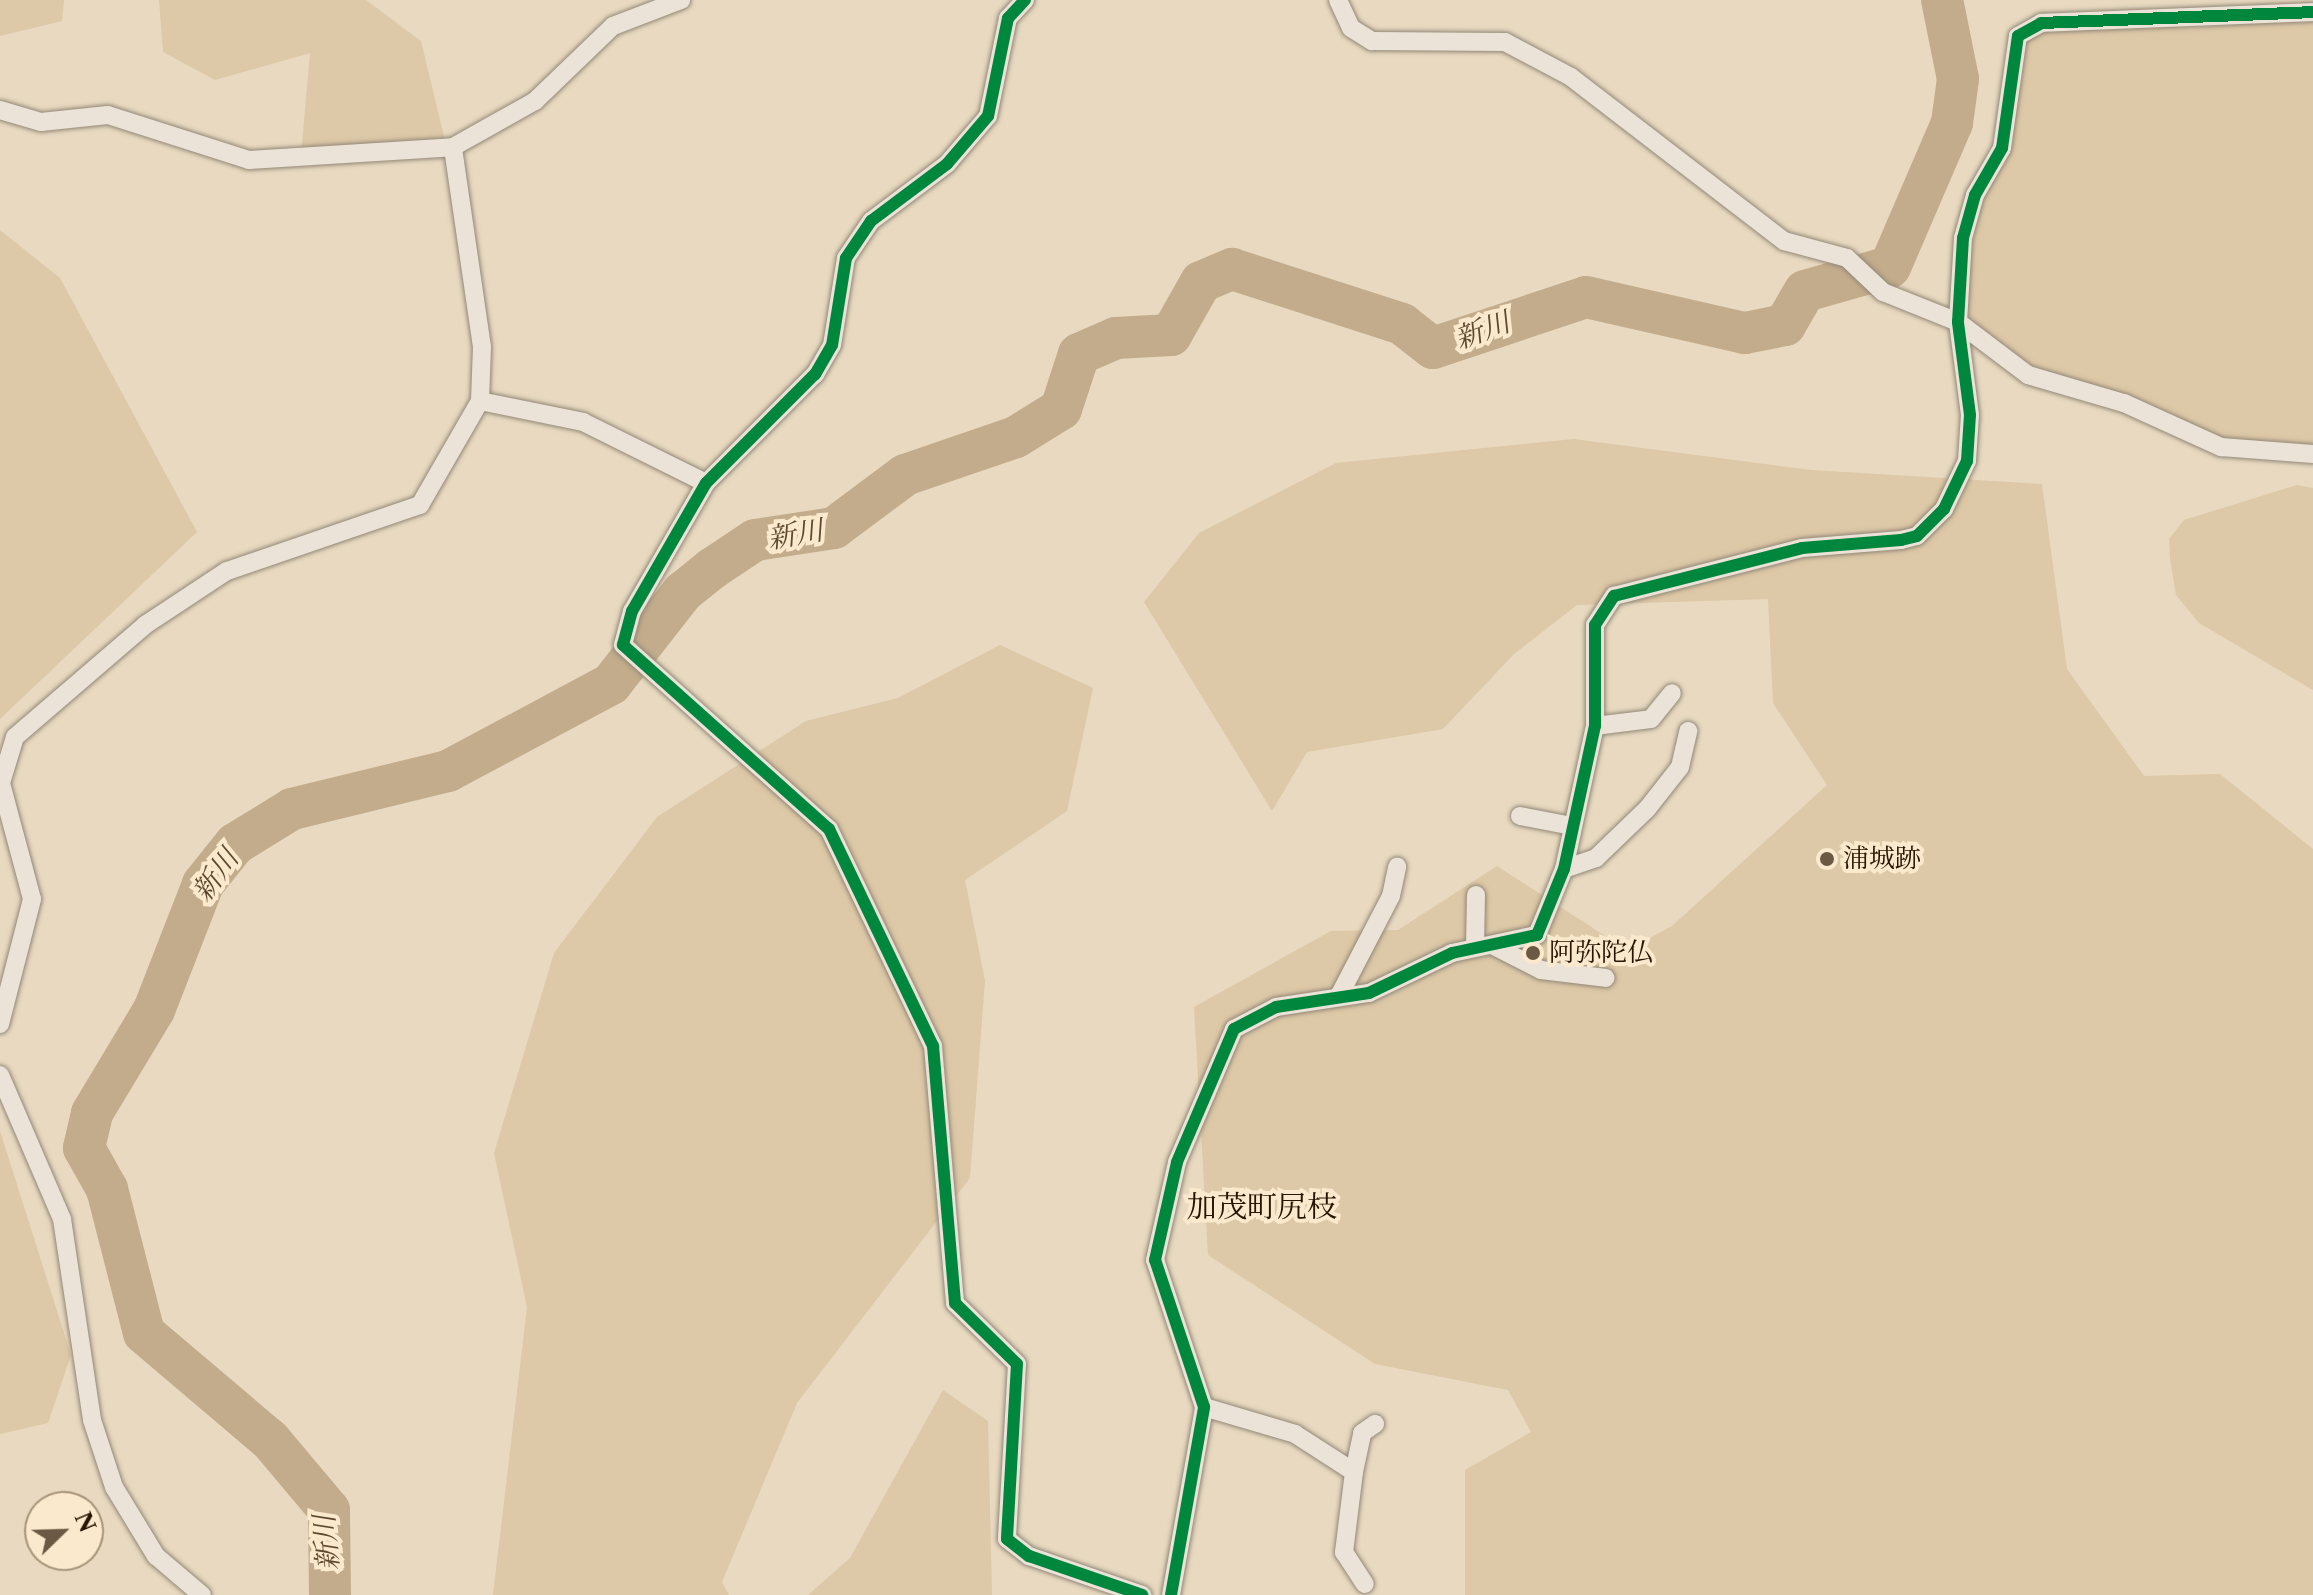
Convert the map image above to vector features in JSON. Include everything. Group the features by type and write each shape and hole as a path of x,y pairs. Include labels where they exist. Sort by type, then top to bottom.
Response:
{"street":[{"path":"0,110 41,122 108,115 249,160 453,147 535,101 613,26 681,0"},
{"path":"1025,0 1008,18 988,116 947,164 871,221 846,258 832,345 815,374 706,483 632,611 623,645 645,669 766,766 829,829 908,984 933,1046 940,1092 955,1303 1017,1364 1007,1539 1029,1556 1142,1595"},
{"path":"1338,0 1351,28 1372,41 1505,42 1571,77 1679,154 1784,241 1847,258 1883,292 1958,322 2028,375 2124,403 2198,440 2313,454"},
{"path":"1171,1595 1204,1407 1155,1260 1177,1162 1234,1029 1276,1007 1398,984 1482,945 1537,935 1564,869 1595,726 1590,650 1614,596 1802,548 1909,538 1944,509 1968,445 1958,322 1963,238 1975,195 2002,148 2014,44 2026,29 2109,19 2196,22 2313,12"},
{"path":"0,1024 32,899 1,783 15,737 145,625 227,571 420,505 480,401 482,347 453,147"},
{"path":"480,401 583,422 706,483"},
{"path":"1595,726 1651,719 1672,693"},
{"path":"1564,869 1596,858 1647,809 1680,767 1688,731"},
{"path":"1520,816 1572,826"},
{"path":"1340,994 1391,896 1397,867"},
{"path":"1476,895 1482,945"},
{"path":"1482,945 1541,970 1606,978"},
{"path":"0,1075 62,1219 92,1420 114,1487 156,1556 202,1595"},
{"path":"1204,1407 1295,1434 1354,1472"},
{"path":"1365,1584 1344,1552 1362,1433 1375,1424"}],"shaded area":[{"path":"0,0 64,0 62,21 0,36"},
{"path":"159,0 366,0 421,41 445,141 301,155 310,53 215,80 163,52"},
{"path":"2313,19 2313,450 2201,437 2031,371 1965,323 1970,237 2019,49 2030,34 2067,25 2192,28"},
{"path":"0,230 60,278 197,532 0,719"},
{"path":"1574,439 1811,470 2042,484 2067,669 2144,776 2220,774 2313,849 2313,1595 1465,1595 1465,1470 1531,1432 1508,1390 1375,1364 1208,1255 1194,1007 1331,931 1398,930 1497,866 1627,950 1672,926 1827,785 1773,703 1768,599 1577,605 1514,654 1443,729 1307,752 1272,811 1144,602 1199,533 1336,463"},
{"path":"2297,485 2313,488 2313,690 2199,623 2176,595 2170,559 2169,539 2184,520"},
{"path":"1000,645 1093,688 1067,811 965,880 985,981 970,1178 797,1403 722,1582 729,1595 493,1595 527,1307 494,1153 554,953 657,817 806,721 898,698"},
{"path":"0,1131 71,1355 48,1423 0,1434"},
{"path":"943,1390 988,1421 992,1595 808,1595 850,1558"}],"waterway":[{"name":"新川","path":"330,1595 329,1510 270,1440 144,1333 107,1189 84,1148 92,1113 154,1010 203,884 235,844 292,809 448,771 611,684 683,592 713,568 755,540 834,528 905,475 1016,437 1061,409 1079,354 1116,338 1171,335 1201,282 1232,269 1402,324 1433,348 1586,297 1745,333 1785,325 1805,291 1890,267 1952,123 1958,79 1942,0"}],"cycle path":[{"path":"1025,0 1008,18 988,116 947,164 871,221 846,258 832,345 815,374 706,483 632,611 623,645 829,829 933,1046 955,1303 1017,1364 1007,1539 1029,1556 1142,1595"},
{"path":"1171,1595 1204,1407 1155,1260 1177,1162 1234,1029 1276,1007 1369,993 1452,953 1537,935 1564,869 1595,726 1595,625 1614,596 1802,548 1917,536 1944,509 1967,461 1970,415 1958,322 1963,238 1975,195 2002,148 2018,36 2041,23 2313,12"}],"place":[{"name":"浦城跡","path":"1827,859"},
{"name":"阿弥陀仏","path":"1533,953"}],"district":[{"name":"加茂町尻枝","path":"1262,1207"}]}
